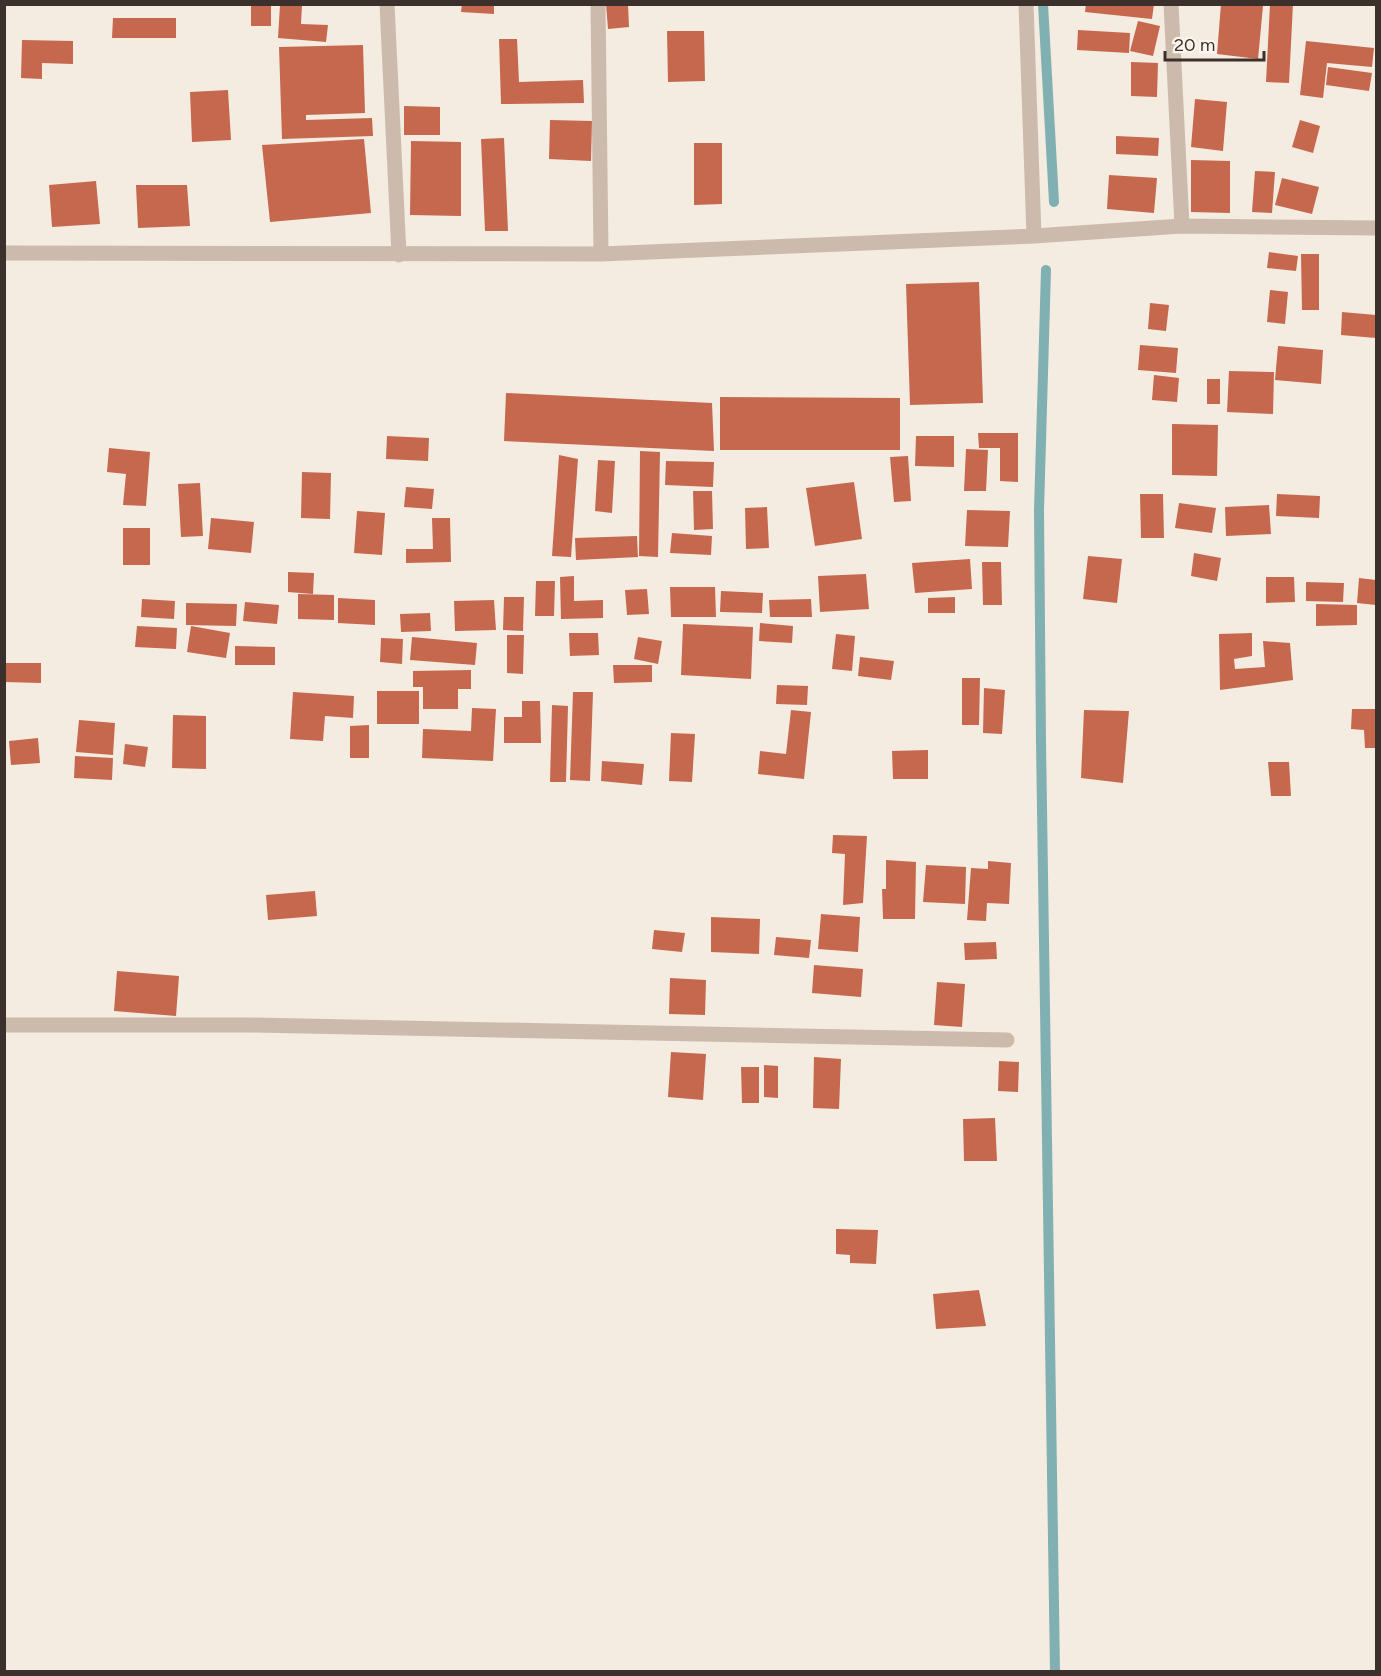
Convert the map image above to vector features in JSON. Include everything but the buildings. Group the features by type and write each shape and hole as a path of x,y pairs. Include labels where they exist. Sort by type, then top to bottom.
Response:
{"street":[{"path":"387,4 399,255"},
{"path":"598,4 601,254"},
{"path":"1026,4 1034,236"},
{"path":"1171,4 1182,226"},
{"path":"4,253 601,254 1034,236 1182,226 1377,228"},
{"path":"4,1025 261,1025 1007,1040"}],"waterway":[{"path":"1043,4 1054,202"},
{"path":"1046,270 1039,510 1055,1672"}]}
